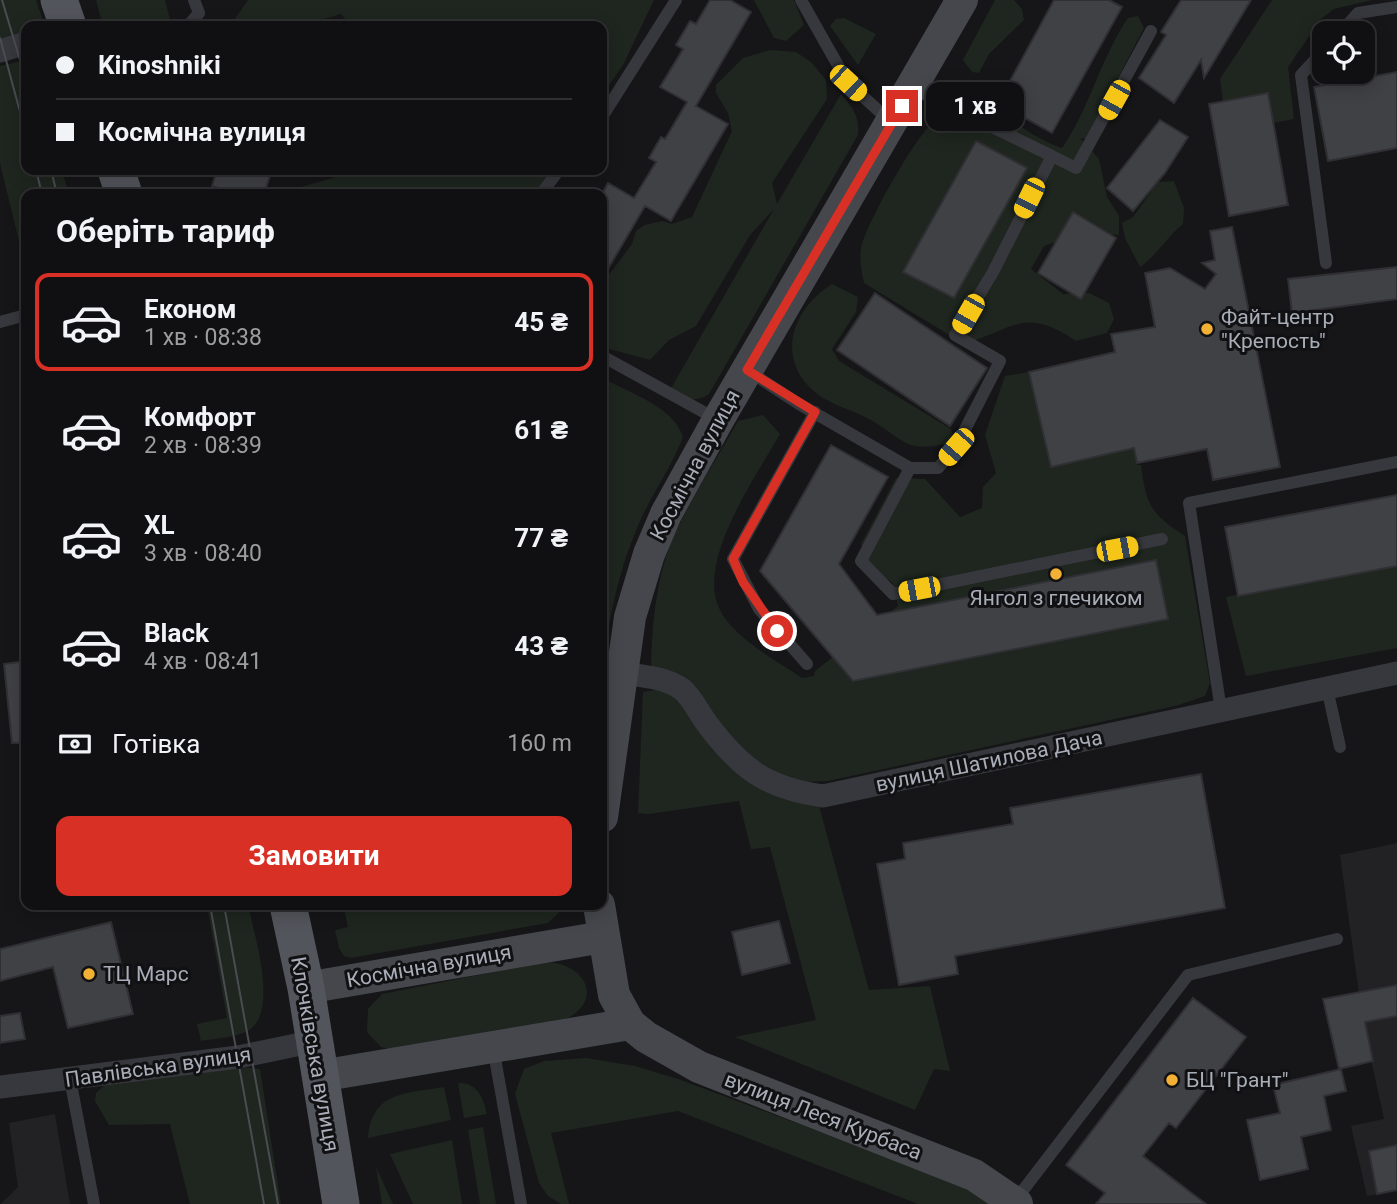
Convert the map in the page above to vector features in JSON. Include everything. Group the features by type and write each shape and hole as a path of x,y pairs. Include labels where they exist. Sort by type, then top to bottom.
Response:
{"main road":[{"path":"59,0 66,21"},
{"name":"Клочківська вулиця","path":"289,910 306,988 341,1204"}],"street":[{"name":"Космічна вулиця","path":"607,779 621,673 639,580 666,514 961,0"},
{"path":"0,51 21,45"},
{"name":"вулиця Шатилова Дача","path":"621,673 666,680 684,691 734,756 764,781 790,791 823,796 1397,673"},
{"path":"600,910 603,937"},
{"name":"Космічна вулиця","path":"306,988 603,937"},
{"name":"вулиця Леся Курбаса","path":"603,937 614,995 630,1024 646,1037 699,1067 974,1175 1016,1203"},
{"path":"318,1058 493,1047 630,1024"},
{"name":"Павлівська вулиця","path":"0,1087 238,1057 318,1058"}],"lane":[{"path":"192,21 198,13 194,0"},
{"path":"607,109 676,0"},
{"path":"801,0 848,83 892,124"},
{"path":"1351,21 1359,13 1397,7"},
{"path":"912,88 1076,168 1151,31"},
{"path":"1312,63 1301,75 1326,263"},
{"path":"747,370 910,468 938,468 956,447 1000,361 956,335 993,272 1052,156"},
{"path":"0,321 21,316"},
{"path":"607,359 718,420"},
{"path":"807,664 759,609 733,559 815,412"},
{"path":"1221,710 1189,503 1397,462"},
{"path":"910,468 861,561 893,594 1162,540"},
{"path":"1327,688 1340,747"},
{"path":"1016,1203 1188,975 1337,939"},
{"path":"493,1047 521,1204"},
{"path":"70,1079 94,1204"}],"shaded area":[{"path":"0,0 36,0 43,21 21,21 21,45 0,51"},
{"path":"96,0 165,0 170,21 102,21"},
{"path":"248,0 654,0 623,65 607,88 607,21 347,21 341,14 317,21 233,21"},
{"path":"754,0 794,0 804,25 786,41 774,38"},
{"path":"995,0 1014,0 1022,9 1024,20 989,54 979,73 972,72 963,60"},
{"path":"1272,0 1372,0 1334,9 1320,21 1312,21 1312,32 1288,67 1294,119 1273,123 1223,102 1220,79"},
{"path":"1138,16 1144,28 1086,139 1080,138 1099,159 1107,197 1119,216 1119,235 1083,233 1044,246 1031,269 1063,294 1089,293 1109,303 1114,319 1107,333 1076,341 1058,330 1031,323 1008,327 964,344 864,283 861,267 863,241 885,194 929,126 948,114 985,112 1006,118 1062,148 1080,117 1118,34 1128,18"},
{"path":"844,18 876,34 858,65 830,26 836,19"},
{"path":"770,50 796,52 811,62 826,80 827,99 772,183 777,204 841,94 855,113 858,135 709,394 698,399 689,399 670,390 774,209 750,235 696,326 669,340 650,360 607,348 607,277 632,244 636,231 645,225 662,221 672,224 692,217 732,131 728,113 716,93 716,85 743,58"},
{"path":"21,61 21,175 63,175 68,189 21,189 21,249 0,163 0,66"},
{"path":"343,175 550,175 541,189 294,189"},
{"path":"1174,181 1184,208 1183,224 1140,267 1125,238 1122,223 1133,217 1158,182"},
{"path":"832,284 858,297 856,312 832,349 839,361 951,429 956,442 926,447 908,444 869,419 825,399 809,386 798,372 792,340 797,325 805,309"},
{"path":"1029,372 1051,467 1101,456 1129,425 1137,465 1141,465 1145,490 1152,507 1164,521 1185,536 1210,683 1205,696 1175,706 828,781 804,782 818,802 869,990 930,986 950,1071 934,1069 915,1110 735,1037 816,1020 770,847 751,849 739,801 649,814 638,813 643,692 655,690 651,687 655,606 669,547 691,502 738,421 763,415 780,434 732,520 715,568 714,590 720,610 735,630 802,678 814,676 815,671 898,606 892,582 870,570 861,544 896,478 925,479 960,517 982,508 983,487 996,473 985,435 1005,376"},
{"path":"607,380 660,409 678,426 683,437 641,519 621,574 607,641"},
{"path":"1397,566 1397,648 1246,676 1226,597"},
{"path":"1397,843 1397,1190 1367,1196 1351,1126 1384,1119 1363,1023 1340,855"},
{"path":"208,910 249,910 262,971 262,1007 258,1020 244,1033 201,1041 197,1024 227,1018"},
{"path":"344,910 562,910 548,923 351,958 344,956 339,948 335,930 348,927"},
{"path":"545,962 569,968 584,982 586,1000 568,1018 400,1051 381,1047 367,1032 368,1009 382,994"},
{"path":"586,1058 635,1066 678,1079 947,1179 997,1204 918,1204 678,1111 551,1133 569,1204 561,1204 548,1196 539,1183 515,1094 524,1069 544,1061"},
{"path":"231,1066 260,1069 281,1204 190,1204 170,1124 109,1125 95,1101 96,1093 106,1084"},
{"path":"458,1083 475,1088 484,1102 487,1114 464,1118"},
{"path":"444,1087 451,1120 368,1138 376,1111 384,1103 404,1094"},
{"path":"55,1114 70,1204 1,1204 18,1187 9,1123"},
{"path":"483,1127 496,1204 480,1204 468,1130"},
{"path":"452,1140 462,1204 413,1204 390,1154"},
{"path":"376,1167 393,1204 382,1204"}],"building":[{"path":"710,0 730,0 751,12 696,106 728,124 671,221 645,206 607,271 607,189 605,189 608,183 634,198 656,162 649,158 661,137 665,139 687,102 660,87 683,49 676,45 690,21 696,24"},
{"path":"1054,0 1109,0 1122,7 1052,133 998,103"},
{"path":"1181,0 1251,0 1204,78 1201,60 1174,103 1139,78 1166,35 1161,32"},
{"path":"1397,72 1397,148 1328,161 1314,87 1331,84 1375,84 1375,76"},
{"path":"1268,93 1288,205 1229,216 1209,104"},
{"path":"1160,120 1188,137 1165,173 1133,211 1107,188"},
{"path":"976,141 1027,168 954,298 903,272"},
{"path":"215,175 270,175 266,189 221,189 212,186"},
{"path":"1073,212 1116,238 1081,299 1038,273"},
{"path":"1232,227 1280,467 1213,480 1207,449 1137,463 1134,448 1051,467 1029,372 1115,352 1111,334 1155,327 1145,273 1170,268 1205,289 1216,274 1202,263 1215,260 1210,231"},
{"path":"1397,267 1397,299 1292,313 1288,279"},
{"path":"875,293 987,368 950,426 837,350"},
{"path":"831,445 888,477 839,564 877,615 1156,560 1168,619 853,681 760,571"},
{"path":"1397,495 1397,566 1238,596 1225,527"},
{"path":"21,662 21,743 12,743 4,664"},
{"path":"1201,774 1225,908 955,956 958,974 899,985 877,864 905,859 903,843 1013,824 1010,808"},
{"path":"779,921 790,963 742,975 732,932"},
{"name":"ТЦ Марс","path":"111,922 133,1014 68,1028 53,967 0,981 0,949"},
{"path":"1397,985 1397,1016 1365,1022 1373,1061 1339,1069 1323,999"},
{"name":"БЦ \"Грант\"","path":"1193,998 1246,1037 1176,1128 1169,1123 1143,1156 1206,1204 1096,1204 1105,1193 1066,1165"},
{"path":"20,1013 25,1039 0,1043 0,1016"},
{"path":"1341,1069 1346,1091 1324,1096 1331,1130 1301,1137 1308,1169 1260,1180 1247,1120 1280,1113 1273,1085"},
{"path":"1397,1145 1397,1190 1377,1194 1369,1151"}],"tram line":[{"path":"2,0 21,63"},
{"path":"0,38 21,116"},
{"path":"37,175 41,189"},
{"path":"52,175 56,189"},
{"path":"211,910 264,1204"},
{"path":"225,910 278,1204"}],"place":[{"name":"Файт-центр \"Крепость\"","path":"1207,329"},
{"name":"Янгол з глечиком","path":"1056,574"},
{"name":"ТЦ Марс","path":"89,974"},
{"name":"БЦ \"Грант\"","path":"1172,1080"}],"route":[{"path":"777,631 759,609 733,559 815,412 747,370 902,106"}]}
